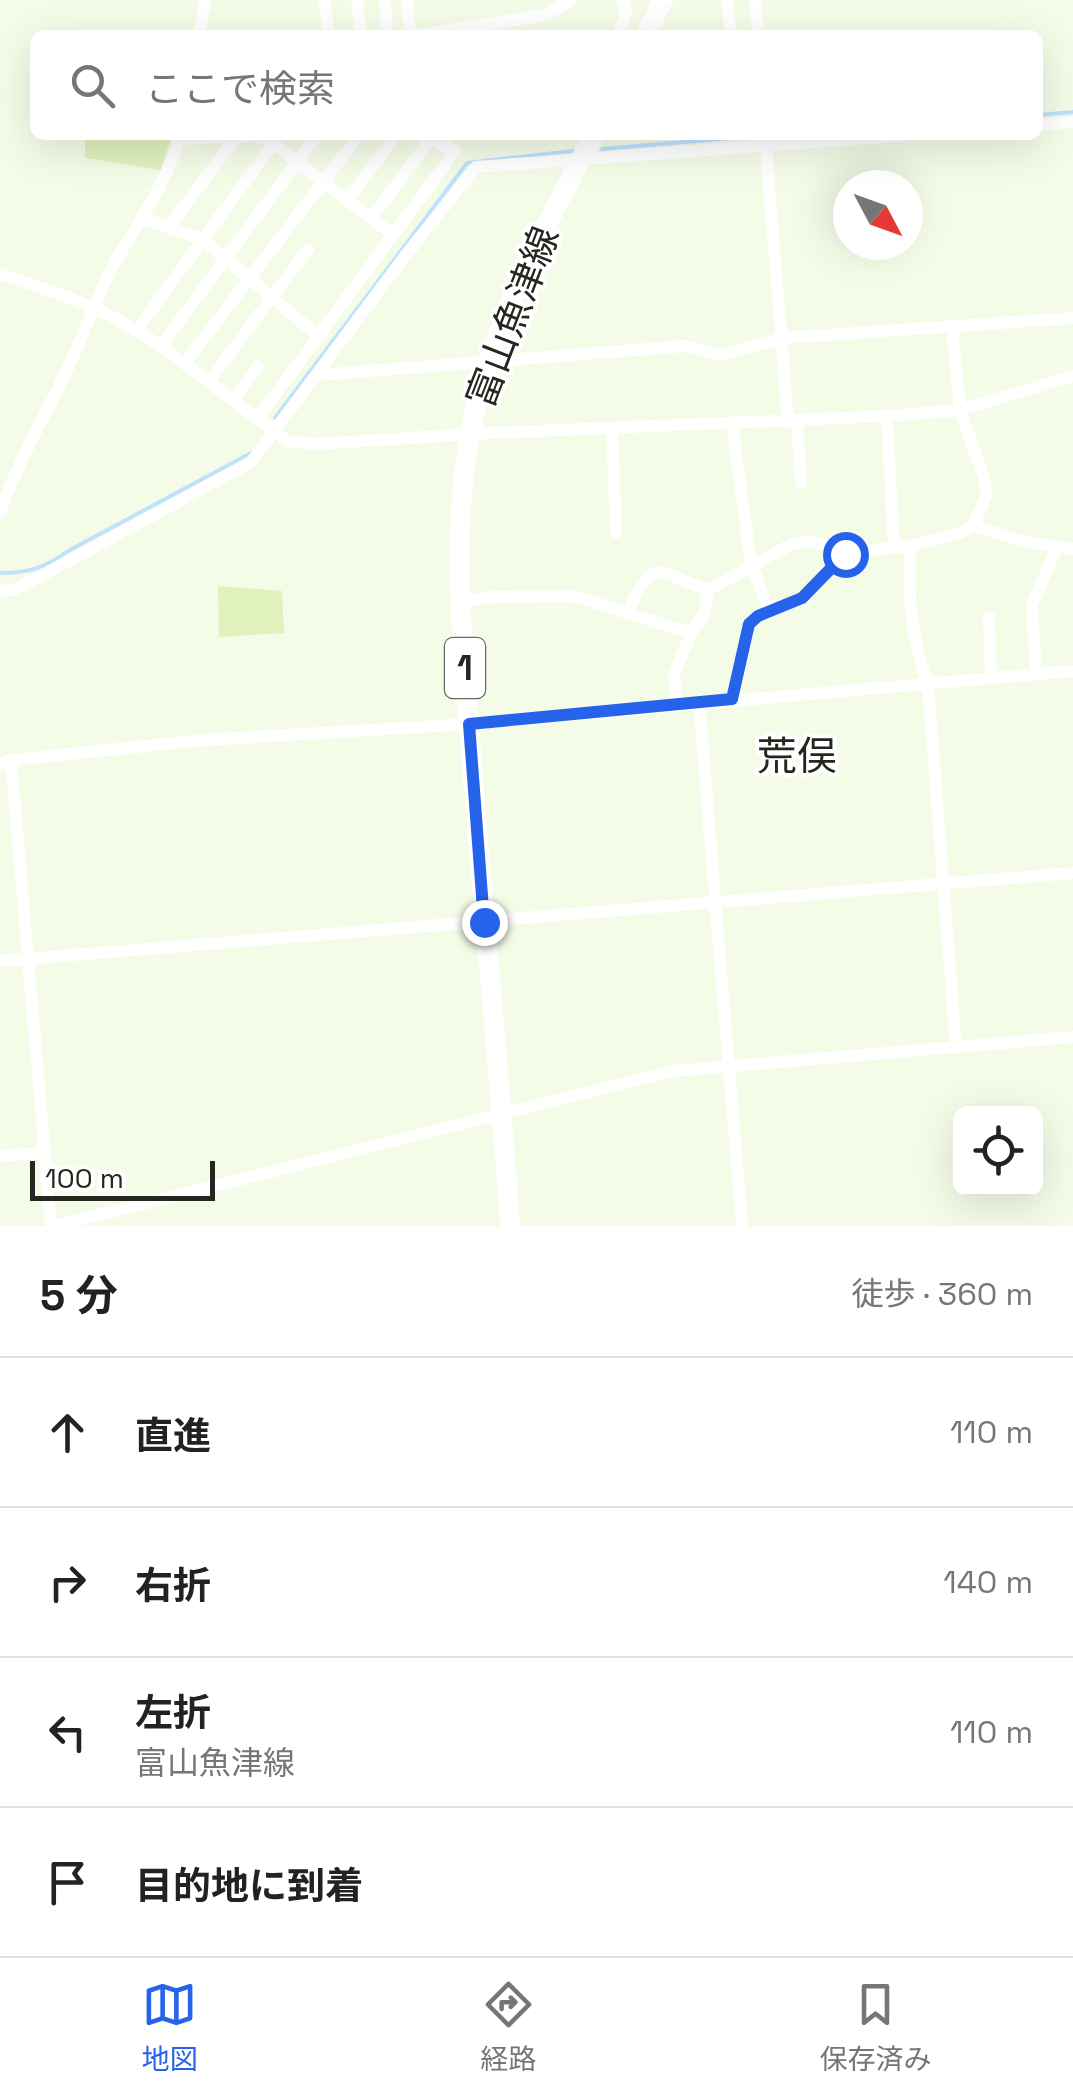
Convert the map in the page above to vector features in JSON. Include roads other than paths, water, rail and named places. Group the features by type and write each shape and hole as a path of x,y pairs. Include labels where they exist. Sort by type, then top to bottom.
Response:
{"main road":[{"path":"648,30 662,0"},
{"name":"富山魚津線","path":"510,1226 459,601 463,491 470,434 489,362 533,252 591,140"}],"street":[{"path":"199,30 205,0"},
{"path":"325,0 328,30"},
{"path":"357,0 360,30"},
{"path":"385,0 387,30"},
{"path":"407,0 410,30"},
{"path":"448,30 546,14 570,0"},
{"path":"620,30 626,12 623,0"},
{"path":"727,0 730,30"},
{"path":"755,0 758,30"},
{"path":"1043,124 1073,122"},
{"path":"0,513 10,483 117,259 144,219 179,140"},
{"path":"168,227 234,140"},
{"path":"136,331 202,239 265,140"},
{"path":"269,140 392,235"},
{"path":"161,346 314,140"},
{"path":"184,363 355,140"},
{"path":"347,201 392,140"},
{"path":"371,219 424,140"},
{"path":"258,418 455,151 432,140"},
{"path":"0,591 32,581 251,462 476,167 580,162 766,140 782,338 801,483"},
{"path":"144,219 202,239 317,335"},
{"path":"209,381 308,249"},
{"path":"0,274 94,308 161,346 287,441 318,444 960,410 1073,376"},
{"path":"318,375 686,346 722,355 782,338 1073,318"},
{"path":"676,704 674,674 691,633 704,614 708,590 750,564 792,544 812,541 845,554 911,546 962,532 973,525 986,496 985,481 960,410 952,326"},
{"path":"234,400 258,366"},
{"path":"886,416 894,548"},
{"path":"732,424 750,564 770,612"},
{"path":"612,429 616,532"},
{"path":"973,525 1022,541 1073,549"},
{"path":"911,546 907,593 918,657 928,684 956,1047"},
{"path":"1036,674 1032,605 1058,546"},
{"path":"732,699 749,624 758,616 802,598 845,554"},
{"path":"627,613 644,578 653,572 668,572 708,590"},
{"path":"459,601 574,596 691,633"},
{"path":"989,617 991,678"},
{"path":"1073,670 469,724 204,740 5,762 53,1226 673,1071 1073,1037"},
{"path":"699,702 742,1226"},
{"path":"0,961 1073,873"},
{"path":"0,1156 44,1153"}],"waterway":[{"path":"1043,115 1073,112"},
{"path":"602,149 708,140"},
{"path":"275,418 467,163 573,151"},
{"path":"0,573 28,571 44,565 251,453"}],"district":[{"name":"荒俣","path":"797,756"}]}
